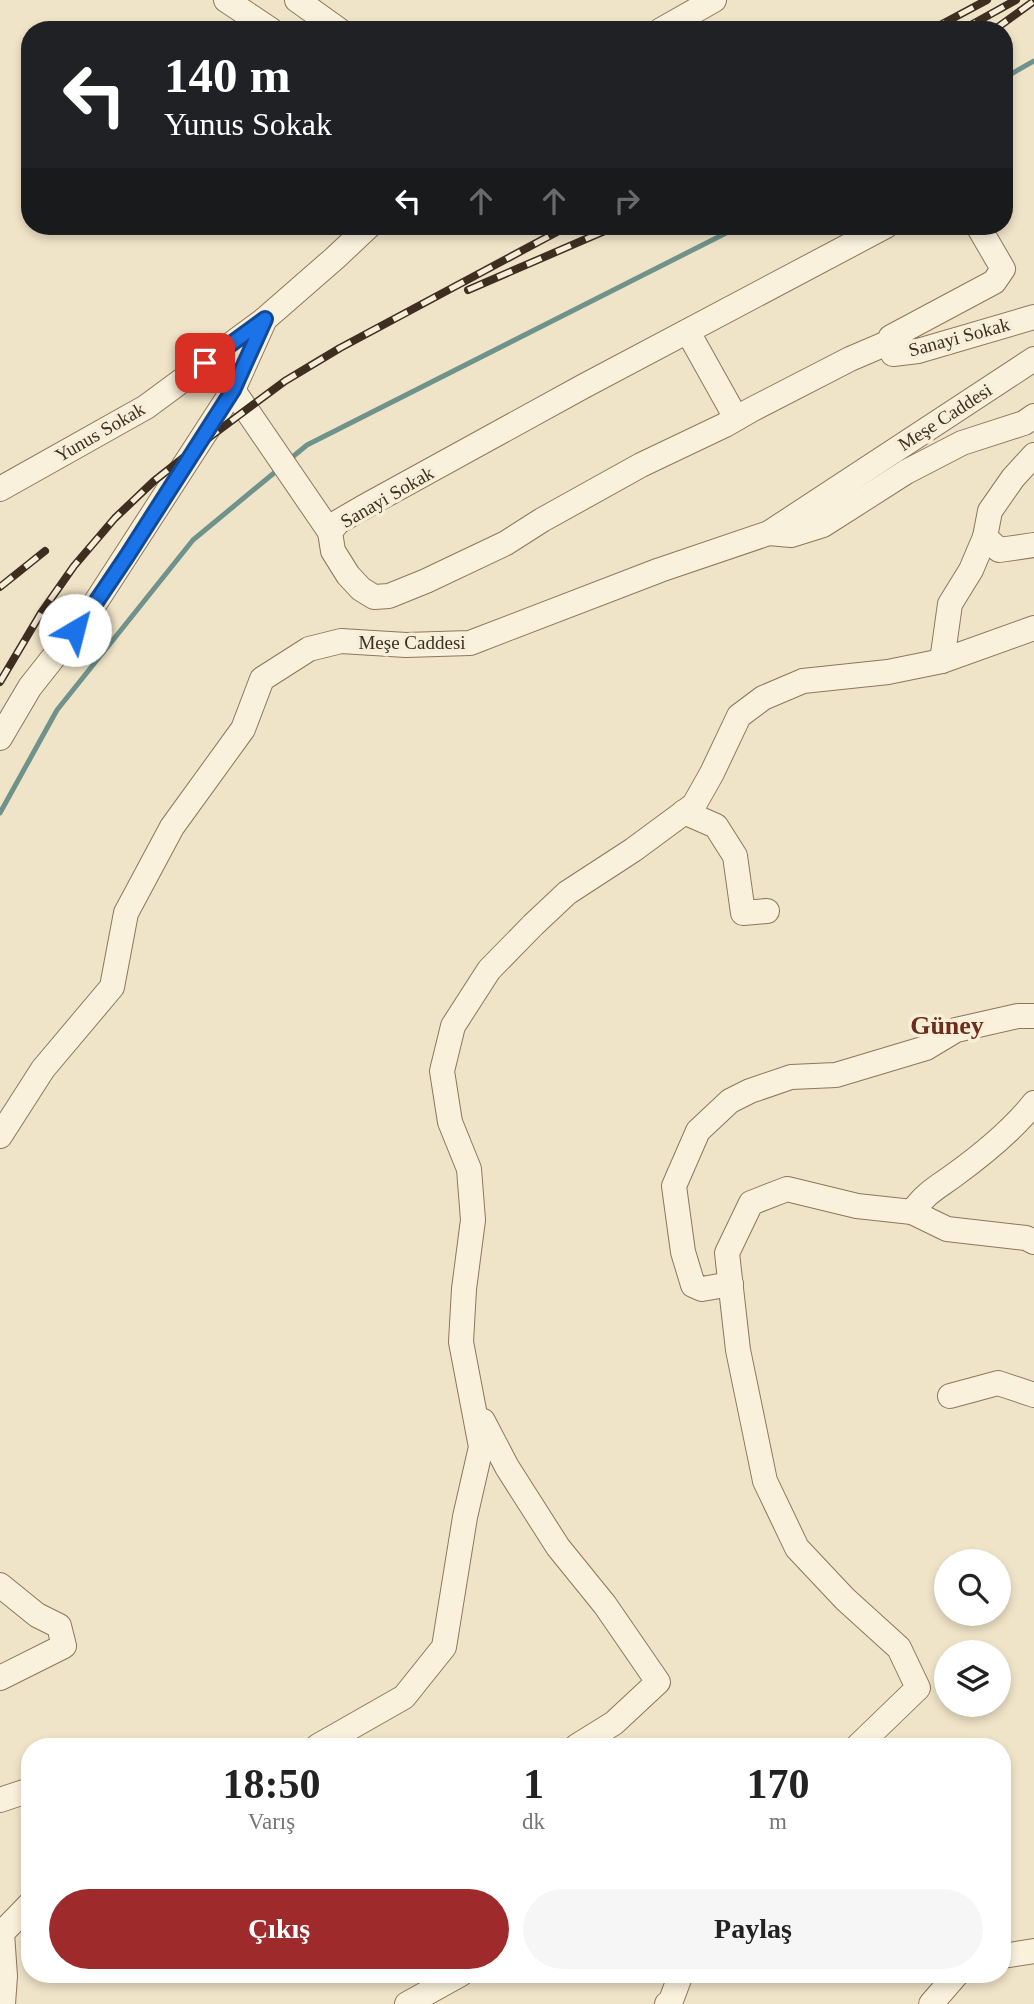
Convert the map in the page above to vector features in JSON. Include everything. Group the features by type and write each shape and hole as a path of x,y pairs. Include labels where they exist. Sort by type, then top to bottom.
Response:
{"street":[{"path":"226,0 258,21"},
{"path":"297,0 326,21"},
{"path":"677,21 715,0"},
{"name":"Yunus Sokak","path":"0,489 146,407 265,319 359,235"},
{"name":"Sanayi Sokak","path":"869,235 584,386 338,522 330,532 333,551 348,575 361,589 374,597 389,596 506,543 641,465 850,359 885,344 892,345"},
{"name":"Sanayi Sokak","path":"983,235 1003,269 994,282 891,337 893,354 918,351 1034,317"},
{"path":"0,738 30,687 90,611 233,390 265,319"},
{"path":"688,332 736,418"},
{"name":"Meşe Caddesi","path":"0,1136 43,1069 112,987 126,913 172,827 243,729 262,679 309,649 341,641 406,645 470,643 660,570 769,533 1034,359"},
{"path":"233,390 330,532"},
{"path":"769,533 791,535 823,525 906,472 962,443 1024,423 1034,416"},
{"path":"942,661 950,604 971,570 985,537 990,510 1034,455"},
{"path":"985,537 999,550 1034,545"},
{"path":"332,1738 404,1698 444,1647 464,1517 481,1447 461,1342 464,1289 473,1220 469,1169 450,1122 442,1071 453,1026 489,970 567,893 694,805 739,716 763,698 803,681 888,672 942,661 1034,628"},
{"path":"684,812 716,826 735,856 743,913 766,911"},
{"path":"731,1284 702,1289 693,1285 683,1252 674,1186 698,1131 730,1101 791,1077 836,1075 926,1048 956,1030 1018,1016 1034,1016"},
{"path":"912,1212 924,1196 1015,1127 1034,1103"},
{"path":"866,1738 918,1689 899,1648 845,1599 797,1548 765,1482 738,1350 727,1253 751,1203 787,1189 857,1206 912,1212 947,1229 1026,1238 1034,1242"},
{"path":"950,1396 998,1383 1034,1395"},
{"path":"472,1402 507,1467 558,1547 605,1605 658,1682 614,1723 591,1738"},
{"path":"0,1586 37,1615 59,1626 65,1646 0,1678"},
{"path":"0,1800 21,1793"},
{"path":"3,2004 5,1976 2,1933 21,1913"},
{"path":"1011,1955 1034,1951"},
{"path":"407,2004 445,1983"},
{"path":"667,2004 670,2003 678,1983"},
{"path":"932,2004 950,1983"}],"waterway":[{"path":"1013,73 1034,61"},
{"path":"290,459 307,445 722,235"},
{"path":"0,813 57,710 193,540 280,468"}],"railway":[{"path":"948,21 987,0"},
{"path":"978,21 1016,0"},
{"path":"1006,21 1034,1"},
{"path":"0,682 41,613 74,566 115,518 154,481 285,381 340,348 551,235"},
{"path":"468,290 595,235"},
{"path":"0,587 45,551"}],"district":[{"name":"Güney","path":"947,1025"}],"route":[{"path":"75,630 127,556 233,390 265,319 205,363"}]}
